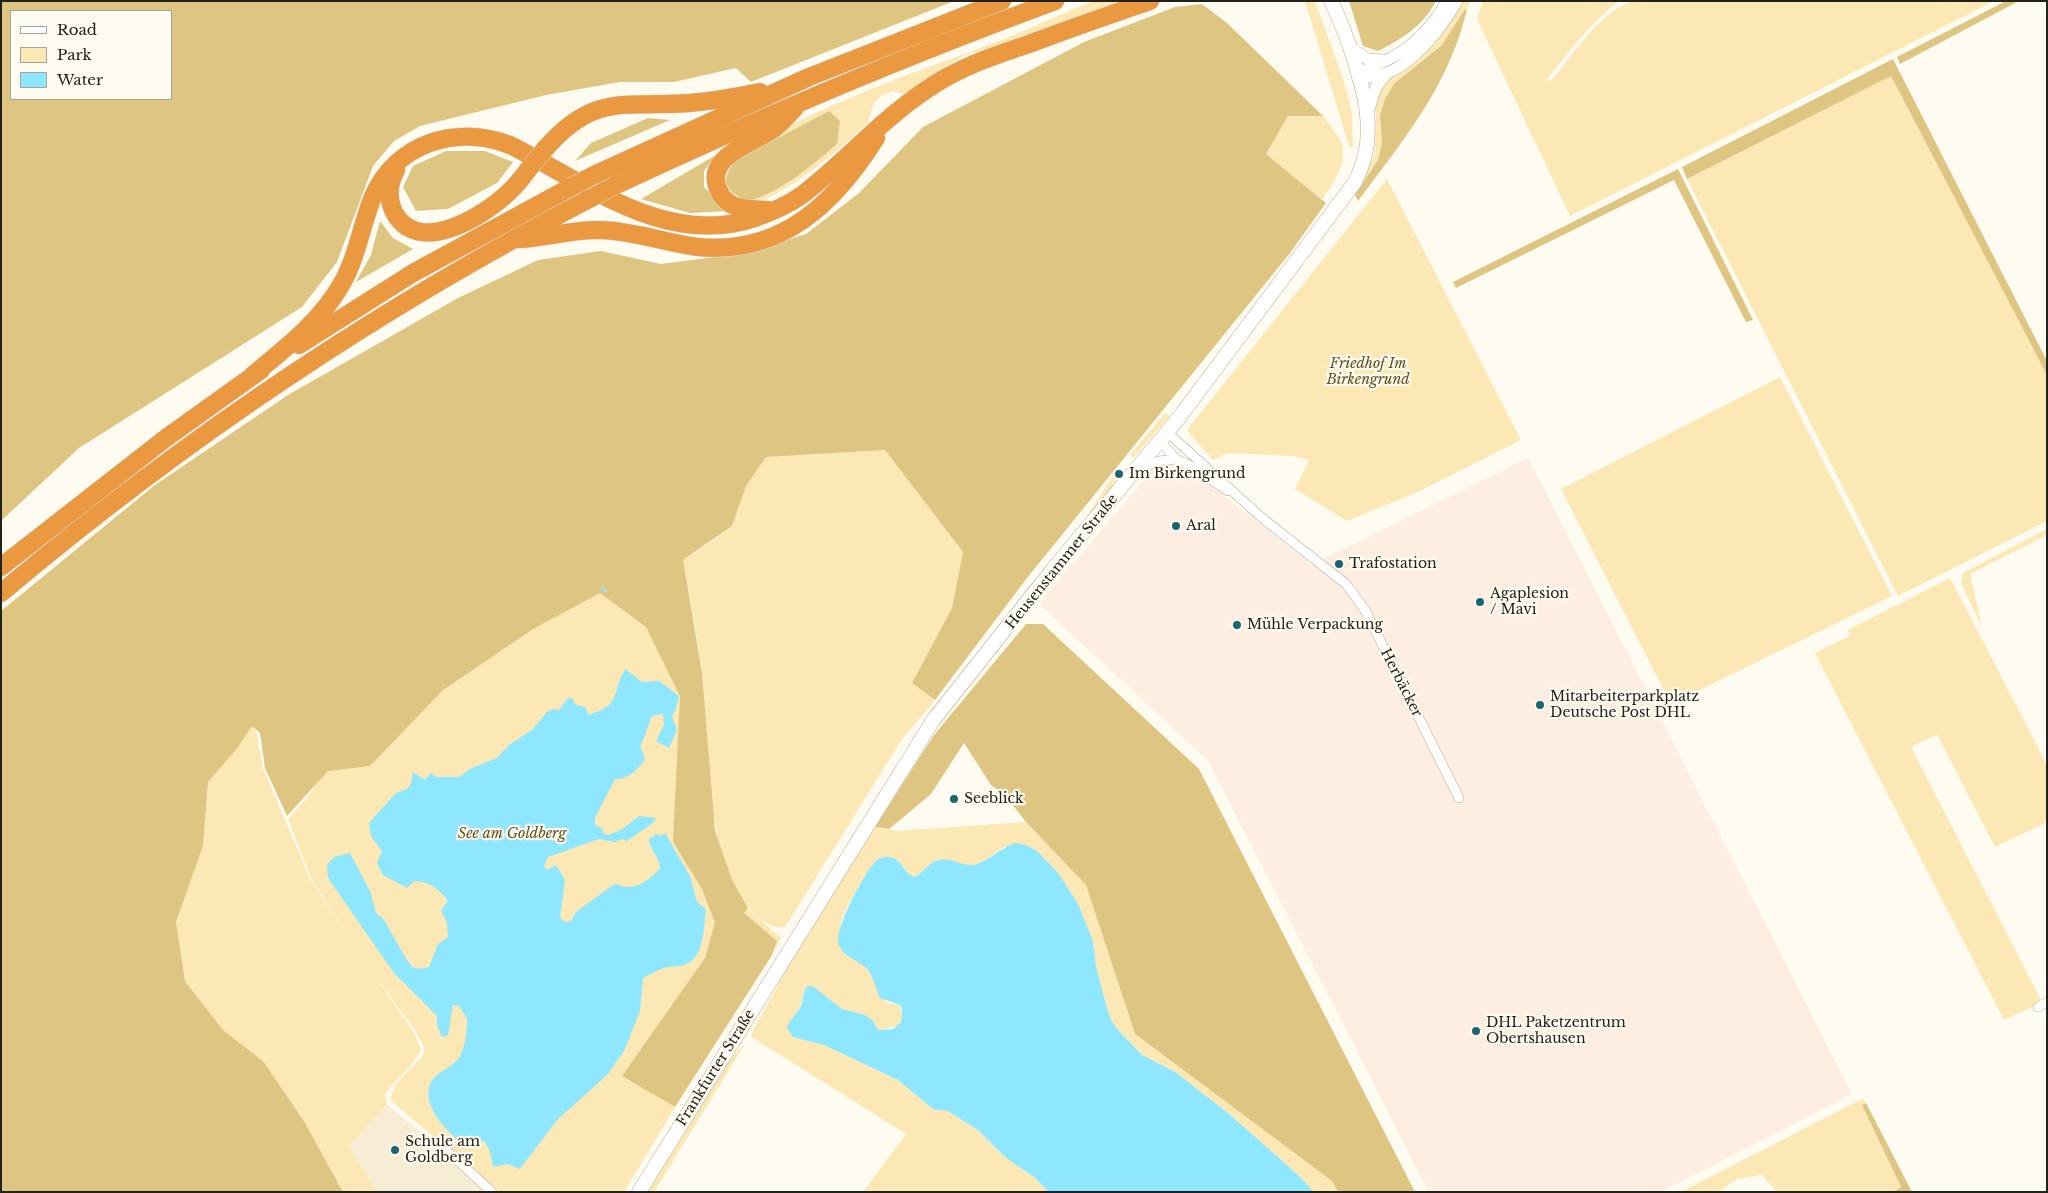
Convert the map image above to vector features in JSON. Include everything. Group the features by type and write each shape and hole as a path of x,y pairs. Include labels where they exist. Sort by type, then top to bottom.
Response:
{"highway":[{"path":"1,568 158,444 252,376 413,273 594,175 789,86 1002,1"},
{"path":"1,593 112,503 242,407 356,331 512,239 614,186 803,100 872,71 1055,1"},
{"path":"252,376 299,335 334,296 352,263 377,188 397,162 424,145 456,136 492,138 523,151 618,202 650,216 673,223 696,226 728,224 776,210 814,185 891,117 926,89 975,63 1150,1"},
{"path":"424,145 408,156 396,169 390,181 389,193 396,214 407,226 422,233 441,232 453,228 495,203 515,186 558,134 576,119 608,106 634,103 699,102 789,86"},
{"path":"776,210 748,209 729,203 718,190 716,175 724,158 773,130 803,100"},
{"path":"512,239 541,238 566,231 618,231 700,247 726,246 766,238 804,220 828,201 855,170 891,117"}],"main road":[{"name":"Heusenstammer Straße","path":"792,944 934,719 1053,569 1136,471 1348,193 1364,160 1367,115 1348,45 1333,4"},
{"name":"Frankfurter Straße","path":"639,1192 792,944"}],"street":[{"path":"1367,115 1376,86 1391,64 1424,33 1447,1"},
{"path":"1357,76 1413,56 1433,38 1457,1"},
{"path":"1348,45 1372,60 1391,64"},
{"path":"1163,436 1176,459 1203,474 1223,490 1233,492"},
{"path":"1163,436 1233,492"},
{"path":"1136,471 1159,462 1176,459"},
{"name":"Herbäcker","path":"1233,492 1346,584 1365,610 1459,798"},
{"path":"2038,1007 2047,1002"},
{"path":"447,1151 492,1192"}],"shaded area":[{"path":"1,1 954,1 751,82 736,68 674,82 620,82 546,95 420,126 394,141 373,166 337,262 302,307 79,448 1,521"},
{"path":"1349,1 1436,1 1418,25 1395,42 1378,51 1363,46"},
{"path":"2006,1 2019,1 1900,64 1897,57"},
{"path":"1202,4 1227,23 1323,116 1288,116 1266,154 1326,203 1290,253 1027,578 935,700 912,683 952,608 963,552 885,450 766,457 746,486 732,526 683,560 702,673 715,831 732,880 748,908 744,913 777,941 772,955 675,1107 622,1076 705,958 715,923 702,889 673,842 680,696 646,627 600,593 533,629 443,690 370,766 328,771 287,816 265,768 260,733 252,726 236,750 208,782 203,846 176,922 185,981 223,1030 263,1061 304,1121 343,1192 1,1192 1,611 155,485 288,395 458,298 538,260 601,251 661,264 746,253 806,234 859,193 923,127 1084,42 1175,7"},
{"path":"1465,9 1467,10 1458,40 1424,110 1358,201 1355,195 1378,160 1382,143 1380,115 1385,99 1394,84 1442,45"},
{"path":"1893,59 2047,361 2047,375 1891,76 1687,179 1682,167"},
{"path":"829,111 840,121 837,144 805,170 772,192 747,202 729,189 726,180 727,174 735,161"},
{"path":"648,118 670,120 575,161 591,143"},
{"path":"446,151 485,151 513,162 497,183 448,209 416,211 403,187 413,166"},
{"path":"716,155 704,171 704,187 728,211 690,213 641,199"},
{"path":"1678,169 1753,320 1746,322 1674,180 1456,288 1453,282"},
{"path":"380,221 393,238 413,249 356,282 371,255"},
{"path":"1528,458 1852,1094 1660,1192 1429,1192 1208,760 1039,604 1153,470 1167,465 1181,466 1195,473 1311,565"},
{"path":"1026,624 1043,624 1199,769 1415,1192 1338,1192 1332,1181 1135,1034 1086,885 1026,822 1005,795 991,785 964,743 931,794 889,829 875,827 934,735"},
{"path":"1866,1103 1912,1192 1893,1192 1901,1187 1862,1105"},
{"name":"Schule am Goldberg","path":"387,1104 487,1192 377,1192 349,1146"}],"green space":[{"path":"1094,1 1131,1 1005,46 970,53 954,61 946,72 912,91 903,94 893,91 881,96 874,103 868,122 851,138 791,186 768,198 747,204 731,201 722,186 721,176 723,169 732,157 798,121 917,71 1007,38","holes":["829,112 840,121 837,144 805,170 772,192 747,202 729,189 726,180 727,174 735,161"]},
{"path":"1305,1 1315,1 1344,82 1352,113 1353,148 1349,146"},
{"path":"1463,1 1470,1 1467,10 1465,9 1442,45 1395,84 1385,99 1380,115 1382,143 1378,160 1355,195 1375,153 1376,95 1381,84 1423,54 1437,41"},
{"path":"1483,1 1620,1 1599,18 1581,37 1547,79 1550,82 1596,26 1618,8 1631,1 1994,1 1570,216 1477,19"},
{"path":"1891,76 2047,375 2047,521 1898,596 1687,179"},
{"path":"1288,116 1323,116 1341,142 1343,157 1339,172 1322,199 1266,154"},
{"name":"Friedhof Im Birkengrund","path":"1387,179 1521,440 1420,491 1347,521 1295,489 1309,460 1292,456 1228,453 1213,460 1187,430"},
{"path":"1780,377 1892,596 1671,704 1561,489"},
{"path":"1165,413 1170,416 1133,458 1130,455"},
{"path":"885,450 963,552 952,608 912,683 935,700 902,739 785,927 782,928 771,925 758,917 740,896 727,869 718,838 708,769 702,675 683,560 732,526 746,486 766,457"},
{"path":"1114,474 1118,477 1109,493 1082,524"},
{"name":"See am Goldberg","path":"584,492 676,617 701,829 740,902 781,938 773,952 635,1083 675,1107 624,1192 500,1192 390,1100 396,1084 421,1058 425,1049 415,1030 372,972 413,1031 421,1049 410,1066 385,1094 387,1104 349,1146 377,1192 343,1192 304,1121 263,1061 223,1030 185,981 176,922 203,846 208,782 236,750 252,725 256,731 263,768 310,879 349,938 311,878 288,819 308,797 406,649"},
{"path":"2047,529 2047,535 1970,574 1982,627 1961,584 1963,573"},
{"path":"1950,578 2047,765 2047,822 1995,847 1937,734 1911,747 2042,1002 2004,1020 1815,653 1850,636 1848,630"},
{"path":"1026,822 1086,885 1135,1034 1332,1181 1338,1192 1314,1192 1298,1175 1228,1113 1175,1072 1142,1055 1111,1020 1096,966 1093,941 1047,862 1037,851 1004,847 974,865 962,865 945,860 935,861 914,877 893,858 883,857 871,866 861,882 841,923 845,953 867,968 877,990 888,1003 900,1005 902,1016 898,1026 878,1030 870,1020 842,1009 814,987 805,989 801,1006 789,1022 793,1037 824,1045 898,1080 933,1109 948,1111 978,1130 1006,1158 1034,1177 1049,1192 863,1192 906,1134 750,1036 802,941 875,827 897,831"},
{"path":"745,1044 654,1192 647,1192 728,1059"},
{"path":"1862,1099 1866,1103 1862,1105 1901,1187 1893,1192 1777,1192 1762,1175 1737,1179 1718,1192 1681,1192"}],"water":[{"name":"See am Goldberg","path":"625,669 642,682 659,681 679,696 672,717 677,730 669,748 656,741 664,725 663,714 652,716 640,746 645,758 633,773 624,778 615,779 595,818 595,825 603,829 603,833 608,835 621,830 639,816 656,818 653,823 627,841 622,839 615,842 599,839 548,857 544,866 547,870 556,865 565,880 560,918 565,922 571,921 576,912 610,887 616,884 629,887 635,886 650,878 660,869 660,864 649,842 649,838 654,837 655,833 660,836 665,833 690,876 697,902 706,909 704,933 700,949 691,961 682,966 662,969 643,978 640,1011 624,1051 607,1075 557,1120 520,1169 507,1164 493,1167 490,1151 484,1141 463,1144 448,1131 434,1113 428,1094 430,1084 436,1076 452,1065 460,1056 465,1042 467,1018 459,1006 453,1005 448,1035 442,1037 437,1025 437,1016 394,973 328,878 327,865 334,857 350,853 370,891 376,913 384,920 412,967 420,969 429,967 438,944 448,937 447,922 441,911 448,901 438,890 425,882 414,881 407,888 383,875 377,863 382,851 371,836 369,823 396,793 407,789 411,784 413,772 425,780 431,773 436,777 459,777 470,769 497,758 508,746 533,729 547,712 553,709 559,710 568,698 572,698 575,704 586,708 588,715 606,707 614,698"},
{"path":"1015,843 1026,845 1037,851 1059,874 1078,904 1093,941 1096,966 1106,1005 1111,1020 1118,1030 1142,1055 1175,1072 1228,1113 1298,1175 1314,1192 1049,1192 1034,1177 1006,1158 978,1130 948,1111 933,1109 898,1080 824,1045 793,1037 787,1028 789,1022 801,1006 808,986 814,987 842,1009 865,1015 873,1021 878,1030 893,1029 901,1022 902,1010 900,1005 880,998 868,970 848,956 839,945 838,938 845,915 864,878 876,861 885,857 893,858 914,877 935,861 944,859 967,865 977,864"}],"waterway":[{"path":"602,588 606,591"}],"place":[{"name":"Im Birkengrund","path":"1119,474"},
{"name":"Aral","path":"1176,526"},
{"name":"Trafostation","path":"1339,564"},
{"name":"Agaplesion / Mavi","path":"1480,602"},
{"name":"Mühle Verpackung","path":"1237,625"},
{"name":"Mitarbeiterparkplatz Deutsche Post DHL","path":"1540,705"},
{"name":"Seeblick","path":"954,799"},
{"name":"DHL Paketzentrum Obertshausen","path":"1476,1031"},
{"name":"Schule am Goldberg","path":"395,1150"}]}
